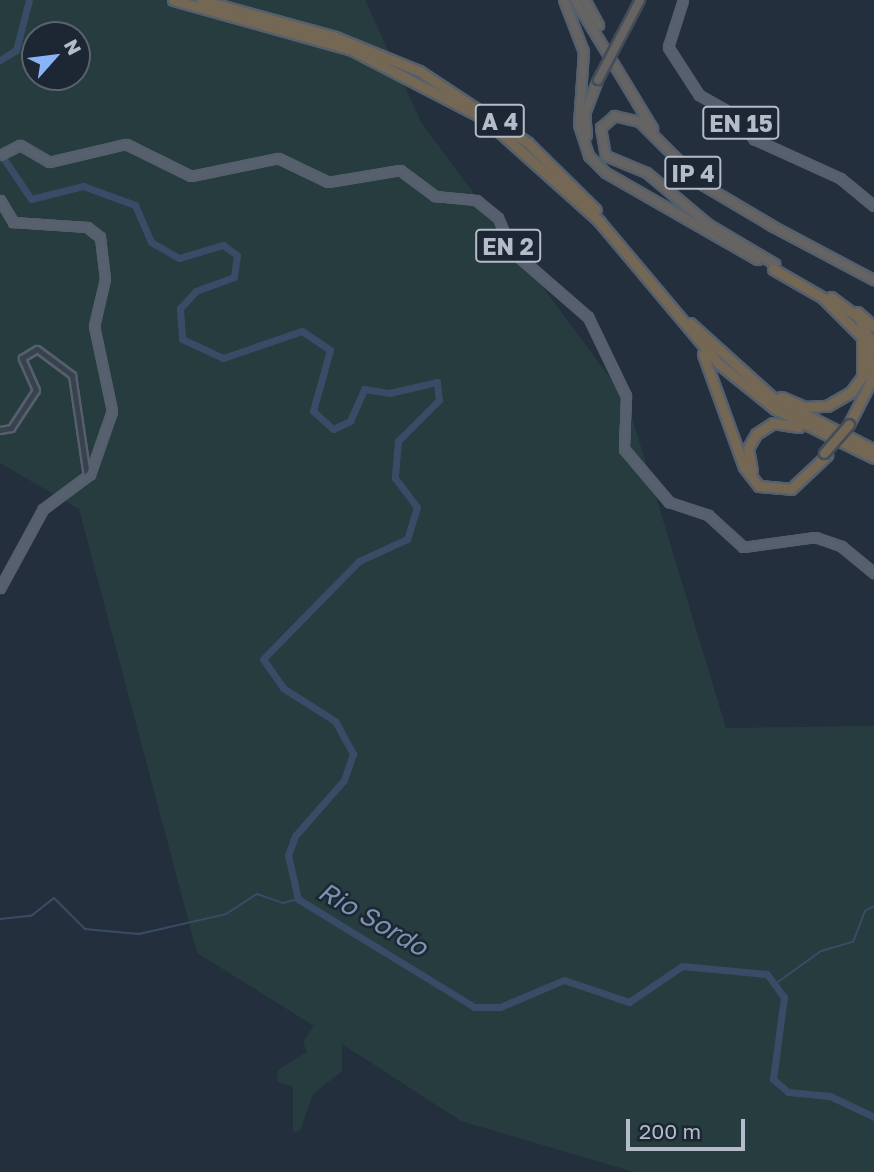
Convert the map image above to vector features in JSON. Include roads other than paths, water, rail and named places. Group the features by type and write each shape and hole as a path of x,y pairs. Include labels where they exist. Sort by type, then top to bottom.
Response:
{"highway":[{"name":"A 4","path":"173,0 352,50 474,112 524,149 599,221 676,316 740,382 823,436 874,458"},
{"name":"A 4","path":"201,0 375,51 492,115 562,173 722,357 773,398 874,450"},
{"path":"564,0 584,52 580,130 589,156 606,173 828,298 874,327"},
{"name":"IP 4","path":"577,0 670,147 706,183 874,275"},
{"name":"IP 4","path":"577,0 674,155 718,193 774,227 874,280"},
{"path":"585,0 631,87"},
{"path":"580,130 597,78 637,0"},
{"path":"597,78 585,129 600,162 724,234 774,267"},
{"path":"724,234 656,180 606,156 598,143 604,123 621,116 640,122 704,185 774,227"},
{"path":"722,357 796,404 838,402 862,377 865,351 854,324 828,298"},
{"path":"828,298 858,317 874,347"},
{"path":"828,298 856,322 872,358 867,397 851,425"},
{"path":"676,316 713,370 752,480 771,491 790,489 826,454 851,425 874,389"},
{"path":"823,436 773,423 756,433 748,457 761,481 780,486 804,475 826,454"}],"main road":[{"name":"EN 15","path":"683,0 668,47 699,95 735,115 754,139 838,177 874,206"},
{"name":"EN 2","path":"0,155 19,145 49,162 89,147 128,144 193,177 274,158 328,182 400,170 435,196 478,200 498,218 511,250 587,316 626,396 624,449 666,499 707,514 744,547 815,537 843,547 874,573"},
{"path":"0,200 14,223 86,227 102,240 105,279 94,324 113,411 87,477 43,509 0,588"}],"street":[{"path":"0,430 11,428 36,390 22,358 37,349 71,374 86,448 87,477"},
{"path":"86,448 98,453"}],"waterway":[{"name":"Rio Sordo","path":"0,60 16,50 29,0"},
{"name":"Rio Sordo","path":"0,153 31,199 83,186 135,205 151,242 179,258 223,245 237,255 234,277 196,291 180,308 182,339 223,358 302,331 330,350 313,411 333,429 350,421 364,389 389,393 437,382 439,400 398,441 395,478 417,507 407,539 359,561 263,659 283,688 335,721 353,754 344,780 295,836 288,855 298,899 474,1007 500,1007 564,980 629,1002 682,966 767,974 784,997 773,1079 788,1092 830,1096 874,1117"},
{"path":"0,919 31,916 54,898 85,929 139,934 226,914 257,894 283,903 298,899"},
{"path":"778,982 821,951 853,942 865,911 874,906"}]}
